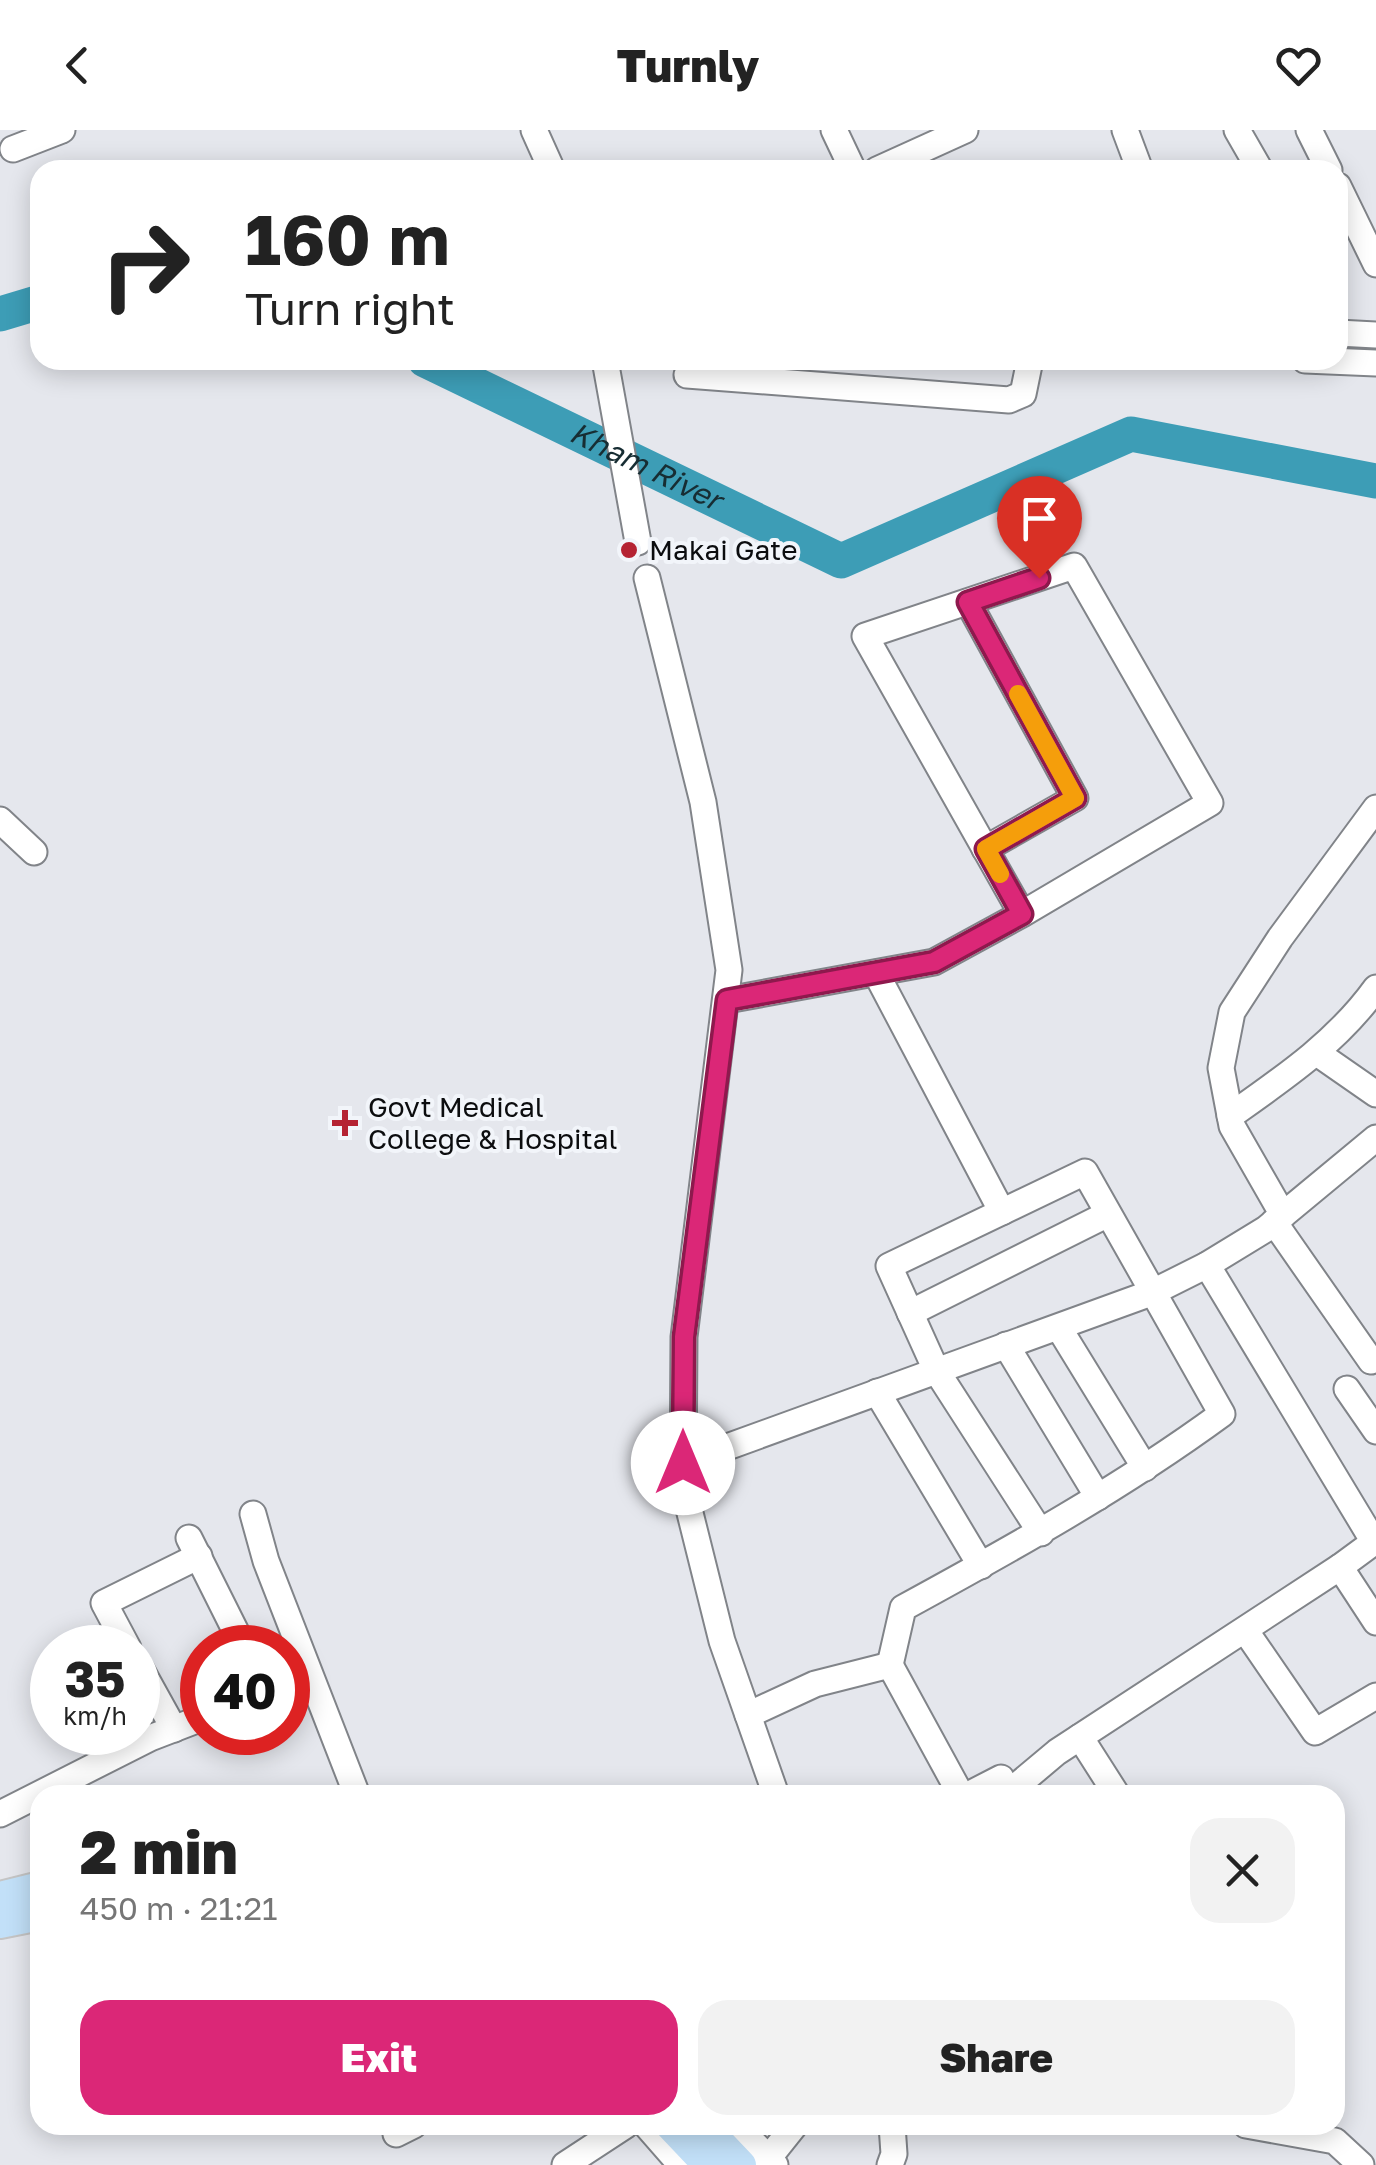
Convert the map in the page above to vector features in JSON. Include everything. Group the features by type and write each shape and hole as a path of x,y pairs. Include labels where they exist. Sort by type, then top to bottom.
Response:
{"main road":[{"path":"0,1896 30,1889"},
{"path":"0,1923 30,1917"},
{"path":"680,2135 708,2165"},
{"path":"719,2135 762,2163"}],"street":[{"path":"12,149 62,130"},
{"path":"534,130 548,160"},
{"path":"834,130 848,160"},
{"path":"899,160 966,130"},
{"path":"1125,130 1136,160"},
{"path":"1237,130 1254,160"},
{"path":"1309,130 1324,160"},
{"path":"1348,207 1376,264"},
{"path":"1348,361 1376,362"},
{"path":"606,370 638,542"},
{"path":"687,375 1008,400 1022,394 1028,370"},
{"path":"727,1000 934,962 1022,914 1210,803 1074,566 865,636 1022,914"},
{"path":"646,578 703,802 729,970 684,1337 683,1485 722,1641 773,1785"},
{"path":"968,602 1075,798 986,849"},
{"path":"1370,1361 1279,1218 1232,1126 1221,1068 1232,1012 1280,938 1376,808"},
{"path":"0,820 34,852"},
{"path":"876,973 1002,1212"},
{"path":"1230,1116 1318,1053 1376,988"},
{"path":"1318,1053 1376,1094"},
{"path":"683,1463 1151,1293 1207,1265 1279,1218 1376,1138"},
{"path":"958,1785 890,1664 903,1608 1041,1533 1222,1414 1085,1172 888,1266 936,1370 1041,1533"},
{"path":"910,1313 1108,1214"},
{"path":"1018,1785 1056,1752 1374,1542 1207,1265"},
{"path":"1059,1328 1145,1468"},
{"path":"1006,1346 1098,1497"},
{"path":"1347,1389 1376,1431"},
{"path":"877,1392 981,1566"},
{"path":"253,1514 284,1625"},
{"path":"116,1625 104,1603 194,1547 233,1625"},
{"path":"1340,1567 1376,1622"},
{"path":"1245,1630 1315,1732 1376,1696"},
{"path":"748,1714 815,1684 890,1664"},
{"path":"310,1696 352,1785"},
{"path":"160,1704 174,1729"},
{"path":"59,1785 180,1727"},
{"path":"1080,1737 1111,1785"},
{"path":"0,1814 30,1799"},
{"path":"565,2165 611,2135"},
{"path":"655,2135 682,2165"},
{"path":"743,2135 762,2163 786,2135"},
{"path":"890,2165 894,2154 893,2135"},
{"path":"1302,2135 1335,2141 1364,2159"}],"waterway":[{"name":"Kham River","path":"0,314 30,305"},
{"name":"Kham River","path":"446,370 841,561 1131,434 1376,481"}],"slow traffic":[{"path":"1000,874 986,849 1075,798 1018,694"}],"place":[{"name":"Makai Gate","path":"629,550"},
{"name":"Govt Medical College & Hospital","path":"345,1123"}],"route":[{"path":"683,1463 684,1337 727,1000 934,962 1022,914 986,849 1075,798 968,602 1039,578"}]}
